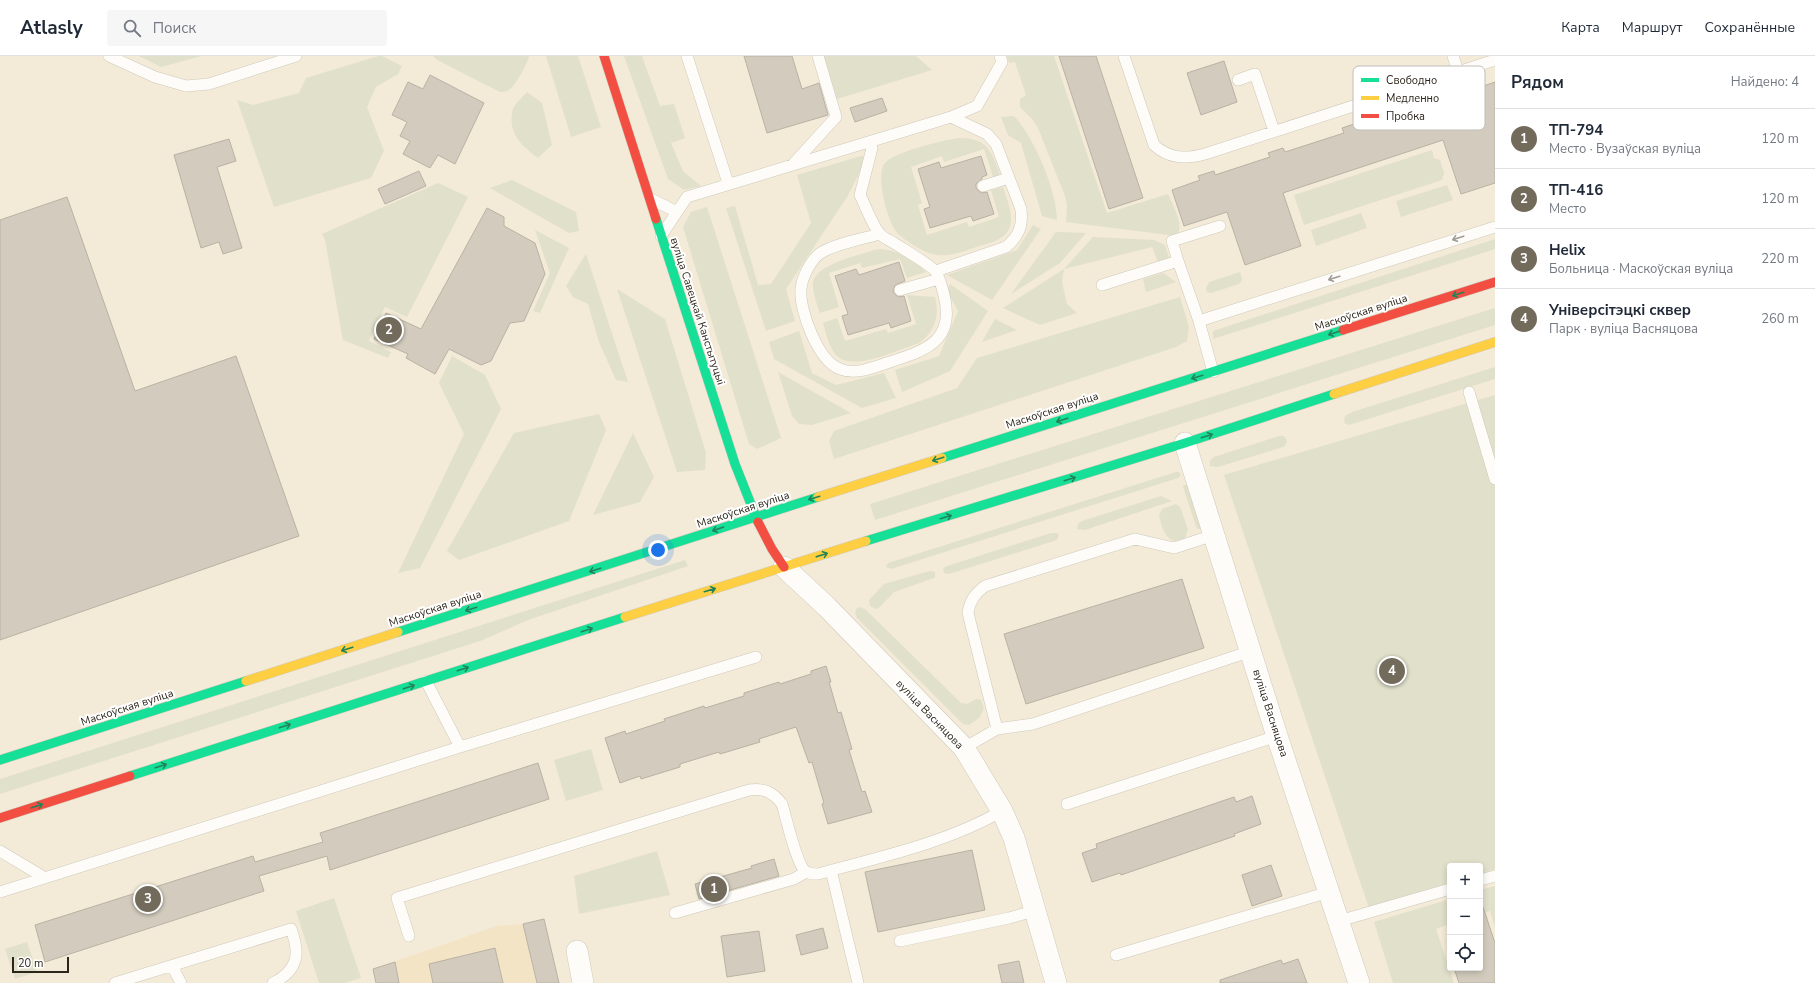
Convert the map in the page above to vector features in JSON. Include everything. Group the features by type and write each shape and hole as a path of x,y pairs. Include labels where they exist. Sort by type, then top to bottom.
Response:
{"main road":[{"name":"вуліца Савецкай Канстытуцыі","path":"604,56 683,307 734,458 755,517 768,544 784,567"},
{"name":"Маскоўская вуліца","path":"0,760 755,517 1495,282"},
{"path":"0,818 784,567 1185,443 1495,342"}],"street":[{"name":"вуліца Васняцова","path":"1185,443 1277,736 1359,983"},
{"name":"вуліца Васняцова","path":"784,567 827,607 964,748 1002,811 1014,838 1056,983"},
{"path":"577,951 584,983"}],"lane":[{"path":"109,56 155,77 186,86 209,84 296,56"},
{"path":"687,56 728,183"},
{"path":"794,164 836,118 818,56"},
{"path":"661,236 687,197 728,183 951,117 977,106 1002,62 1000,56"},
{"path":"1124,56 1154,145 1170,156 1182,158 1193,157 1353,106"},
{"path":"1453,56 1456,66"},
{"path":"1476,66 1495,60"},
{"path":"1238,80 1256,74 1274,131"},
{"path":"900,290 1001,250 1015,240 1020,231 1022,220 1021,209 996,144 987,134 951,117"},
{"path":"869,142 872,148 860,195 880,234 937,275 946,309 945,324 939,336 931,346 920,352 868,369 854,372 841,370 829,364 816,345 802,300 801,289 804,277 811,264 819,255 830,249 880,234"},
{"path":"983,186 1010,178"},
{"path":"650,199 677,212"},
{"path":"1213,372 1199,321 1172,241 1220,226"},
{"path":"1199,321 1495,227"},
{"path":"1102,285 1178,261"},
{"path":"1468,392 1495,479"},
{"path":"997,729 968,613 970,602 976,593 985,586 1135,539 1174,548 1214,534"},
{"path":"964,748 997,729 1032,724 1251,652"},
{"path":"0,892 460,747 756,656"},
{"path":"426,681 460,747"},
{"path":"1067,804 1277,736"},
{"path":"409,936 397,898 756,789 771,792 782,804 799,862 806,872"},
{"path":"675,912 794,880 806,872 818,874 940,839 981,823 1002,811"},
{"path":"0,851 45,878"},
{"path":"831,870 858,983"},
{"path":"1483,879 1495,876"},
{"path":"1339,921 1447,890"},
{"path":"1116,955 1329,892"},
{"path":"900,942 1010,918 1034,911"},
{"path":"115,983 292,929 297,946 292,969 280,980 273,983"},
{"path":"172,966 181,983"}],"shaded area":[{"path":"544,919 559,983 376,983 373,969 497,926 523,924"}],"green space":[{"path":"139,56 202,56 161,67"},
{"path":"382,56 402,66 398,74 376,87 367,107 384,151 371,178 274,207 237,100 253,105 299,93 306,78"},
{"path":"433,56 529,56 521,74 512,88 507,91 500,92 437,60"},
{"path":"546,56 578,56 601,127 571,137"},
{"path":"624,56 642,56 660,106 674,104 685,138 671,143 683,171 701,186 684,190 668,179"},
{"path":"823,56 916,56 932,70 837,99"},
{"path":"1007,56 1054,56 1107,213 1168,194 1179,221 1179,232 1176,236 1066,222 1067,205 1065,196 1038,128 1032,119 1020,107 1020,99 1026,95 1015,62 1009,63"},
{"path":"527,92 542,103 552,145 538,158 517,138 512,125 513,109 517,102"},
{"path":"1014,116 1022,125 1043,165 1053,194 1057,220 1042,216 1021,143 1008,135 1001,117"},
{"path":"959,138 976,140 987,147 994,158 1000,174 993,177 984,149 944,162 942,156 911,167 922,203 918,205 927,235 967,222 969,227 999,217 991,190 1003,187 1011,216 1011,224 1003,236 995,241 958,253 939,255 929,253 907,241 895,230 883,196 881,177 882,169 885,163 898,155 931,144"},
{"path":"1432,150 1434,158 1440,160 1444,173 1442,180 1304,225 1294,195"},
{"path":"861,156 865,157 864,164 847,197 786,289 795,321 766,331 726,208 735,206 758,285 771,284 811,223 797,175"},
{"path":"512,180 576,212 579,231 569,233 490,188"},
{"path":"438,183 468,197 407,317 385,307 369,341 391,352 388,358 343,340 325,240 322,234"},
{"path":"1447,185 1453,200 1401,217 1396,201"},
{"path":"707,207 781,438 757,449 749,444 683,227 691,212"},
{"path":"1361,213 1367,228 1316,246 1311,230"},
{"path":"1033,225 1041,229 992,300 947,275 1017,250"},
{"path":"535,230 569,248 540,313 533,311 550,273"},
{"path":"1056,232 1086,233 1060,263 1011,294"},
{"path":"1093,237 1154,240 1165,245 1169,258 1158,262 1152,247 1064,269"},
{"path":"1495,239 1495,249 1213,339 1213,331"},
{"path":"881,249 906,257 926,272 907,278 900,259 862,268 860,263 829,273 839,307 820,313 813,290 813,283 816,276 821,271 838,262"},
{"path":"586,254 628,382 616,380 599,342 588,304 573,297 566,286"},
{"path":"1064,269 1062,282 1067,304 1077,313 1040,325 1003,308"},
{"path":"1240,272 1242,280 1239,284 1211,293 1207,292 1206,288 1209,282"},
{"path":"1163,273 1176,282 1146,292 1143,279"},
{"path":"950,284 988,311 950,371 902,392 895,370 939,356 958,311 947,291"},
{"path":"617,289 665,319 706,453 705,470 677,472"},
{"path":"907,295 935,297 937,310 935,323 929,334 919,343 877,358 854,362 845,360 834,353 828,341 823,323 837,318 845,341 886,329 888,333 916,324"},
{"path":"1180,297 1189,327 1187,341 1176,347 834,459 829,441 834,431 957,388 977,358"},
{"path":"1495,308 1495,325 875,520 870,504"},
{"path":"995,319 1017,330 982,342"},
{"path":"799,331 812,373 836,385 884,373 896,398 862,408 774,359 769,342"},
{"path":"452,356 485,375 501,409 420,568 398,573 464,434 439,383"},
{"path":"1495,367 1495,379 1349,425 1344,423 1345,416 1352,412"},
{"path":"778,372 851,413 812,425 799,424 792,416"},
{"path":"1495,395 1495,869 1483,873 1483,863 1447,863 1447,884 1369,908 1224,475"},
{"path":"599,414 606,430 569,521 459,560 447,551 514,433"},
{"path":"633,433 654,477 640,502 593,515"},
{"path":"1279,436 1284,436 1287,441 1283,447 1218,467 1210,466 1210,461 1214,457"},
{"path":"1179,472 1181,475 1178,478 891,569 886,567 888,563"},
{"path":"1184,485 1188,485 1201,527 1199,529 1197,529 1183,487"},
{"path":"1161,496 1172,501 1085,530 1077,529 1078,524 1082,521"},
{"path":"1176,504 1180,507 1188,529 1185,538 1174,541 1167,536 1164,531 1159,516 1162,509"},
{"path":"1051,533 1057,533 1059,535 1057,540 949,574 944,573 943,568 947,566"},
{"path":"685,560 688,566 528,620 480,641 0,794 0,779"},
{"path":"930,571 935,572 934,578 894,592 879,608 876,609 870,606 869,600 884,584"},
{"path":"858,607 865,609 961,703 967,704 976,699 981,700 984,709 979,718 969,725 963,724 857,618 855,612"},
{"path":"591,749 603,790 566,801 554,760"},
{"path":"657,851 670,895 579,914 574,876"},
{"path":"1495,886 1495,927 1490,911 1483,913 1483,889"},
{"path":"334,898 361,978 344,983 319,983 296,911"},
{"path":"1447,900 1447,925 1436,929 1447,962 1447,971 1450,971 1454,983 1393,983 1374,922"},
{"path":"27,942 37,972 15,979 5,949"}],"building":[{"path":"744,56 792,56 802,89 819,83 828,115 767,133"},
{"path":"1059,56 1096,56 1143,198 1109,209"},
{"path":"1224,61 1237,102 1201,115 1187,73"},
{"path":"430,75 484,103 455,164 438,155 430,168 403,154 410,141 400,136 407,122 392,115 408,82 423,89"},
{"path":"1495,82 1495,183 1461,194 1443,140 1283,193 1301,246 1245,265 1227,212 1184,226 1172,190 1200,180 1198,176 1214,171 1215,175 1270,157 1268,153 1283,148 1285,152 1344,133 1342,128 1353,124 1353,130 1485,130 1485,85"},
{"path":"882,98 887,111 855,122 850,108"},
{"path":"229,139 236,161 217,167 242,248 223,254 219,242 201,248 174,155"},
{"path":"981,156 987,175 982,177 982,179 976,184 976,188 981,193 987,192 994,214 973,221 971,216 930,228 924,209 930,207 918,169 939,162 941,168"},
{"path":"419,171 426,186 385,204 378,189"},
{"path":"67,197 135,391 236,356 299,536 0,640 0,220"},
{"path":"487,208 504,217 504,226 535,243 545,274 524,321 510,323 491,361 481,365 449,349 435,374 406,358 408,354 374,339 386,313 421,329"},
{"path":"899,262 905,281 895,285 893,292 898,297 904,296 911,321 891,328 889,323 848,335 842,316 848,314 835,276 856,269 859,275"},
{"path":"1182,579 1204,648 1026,704 1004,634"},
{"path":"826,666 838,713 841,712 852,749 849,750 862,792 865,791 872,812 828,824 822,804 824,803 812,762 809,763 796,727 759,739 760,742 720,754 719,752 680,764 680,767 641,779 640,776 620,783 605,738 625,731 626,734 665,721 664,719 704,706 705,708 744,696 744,693 811,674 811,671"},
{"path":"538,763 549,799 330,870 327,856 259,876 264,891 45,962 35,925 253,856 255,862 323,842 320,833"},
{"path":"1252,796 1261,824 1234,834 1235,836 1121,875 1120,873 1092,882 1082,853 1097,848 1096,844 1234,797 1236,802"},
{"path":"972,850 985,910 878,932 865,872"},
{"path":"774,859 779,876 699,899 695,884 752,868 751,866"},
{"path":"1271,865 1282,896 1252,906 1242,875"},
{"path":"1483,907 1495,943 1495,983 1459,983 1455,971 1483,971"},
{"path":"544,919 559,983 537,983 523,924"},
{"path":"823,928 828,948 801,955 796,935"},
{"path":"759,931 765,971 727,977 721,936"},
{"path":"495,948 503,983 433,983 429,964"},
{"path":"1298,959 1307,983 1220,983 1220,980 1281,960 1283,964"},
{"path":"1019,961 1024,983 1002,983 998,965"},
{"path":"395,962 399,983 376,983 373,969"}],"traffic: fast":[{"path":"656,219 735,464 758,522"},
{"path":"942,458 1343,330"},
{"path":"866,541 1185,443 1334,394"},
{"path":"398,632 818,497"},
{"path":"130,776 625,617"},
{"path":"0,760 246,681"}],"traffic: slow":[{"path":"1334,394 1495,342"},
{"path":"818,497 942,458"},
{"path":"625,617 866,541"},
{"path":"246,681 398,632"}],"traffic: jam":[{"path":"604,56 656,219"},
{"path":"1343,330 1495,282"},
{"path":"758,522 772,549 784,567"},
{"path":"0,818 130,776"}],"place":[{"name":"ТП-416","path":"389,330"},
{"name":"Універсітэцкі сквер","path":"1392,671"},
{"name":"ТП-794","path":"714,889"},
{"name":"Helix","path":"148,899"}]}
